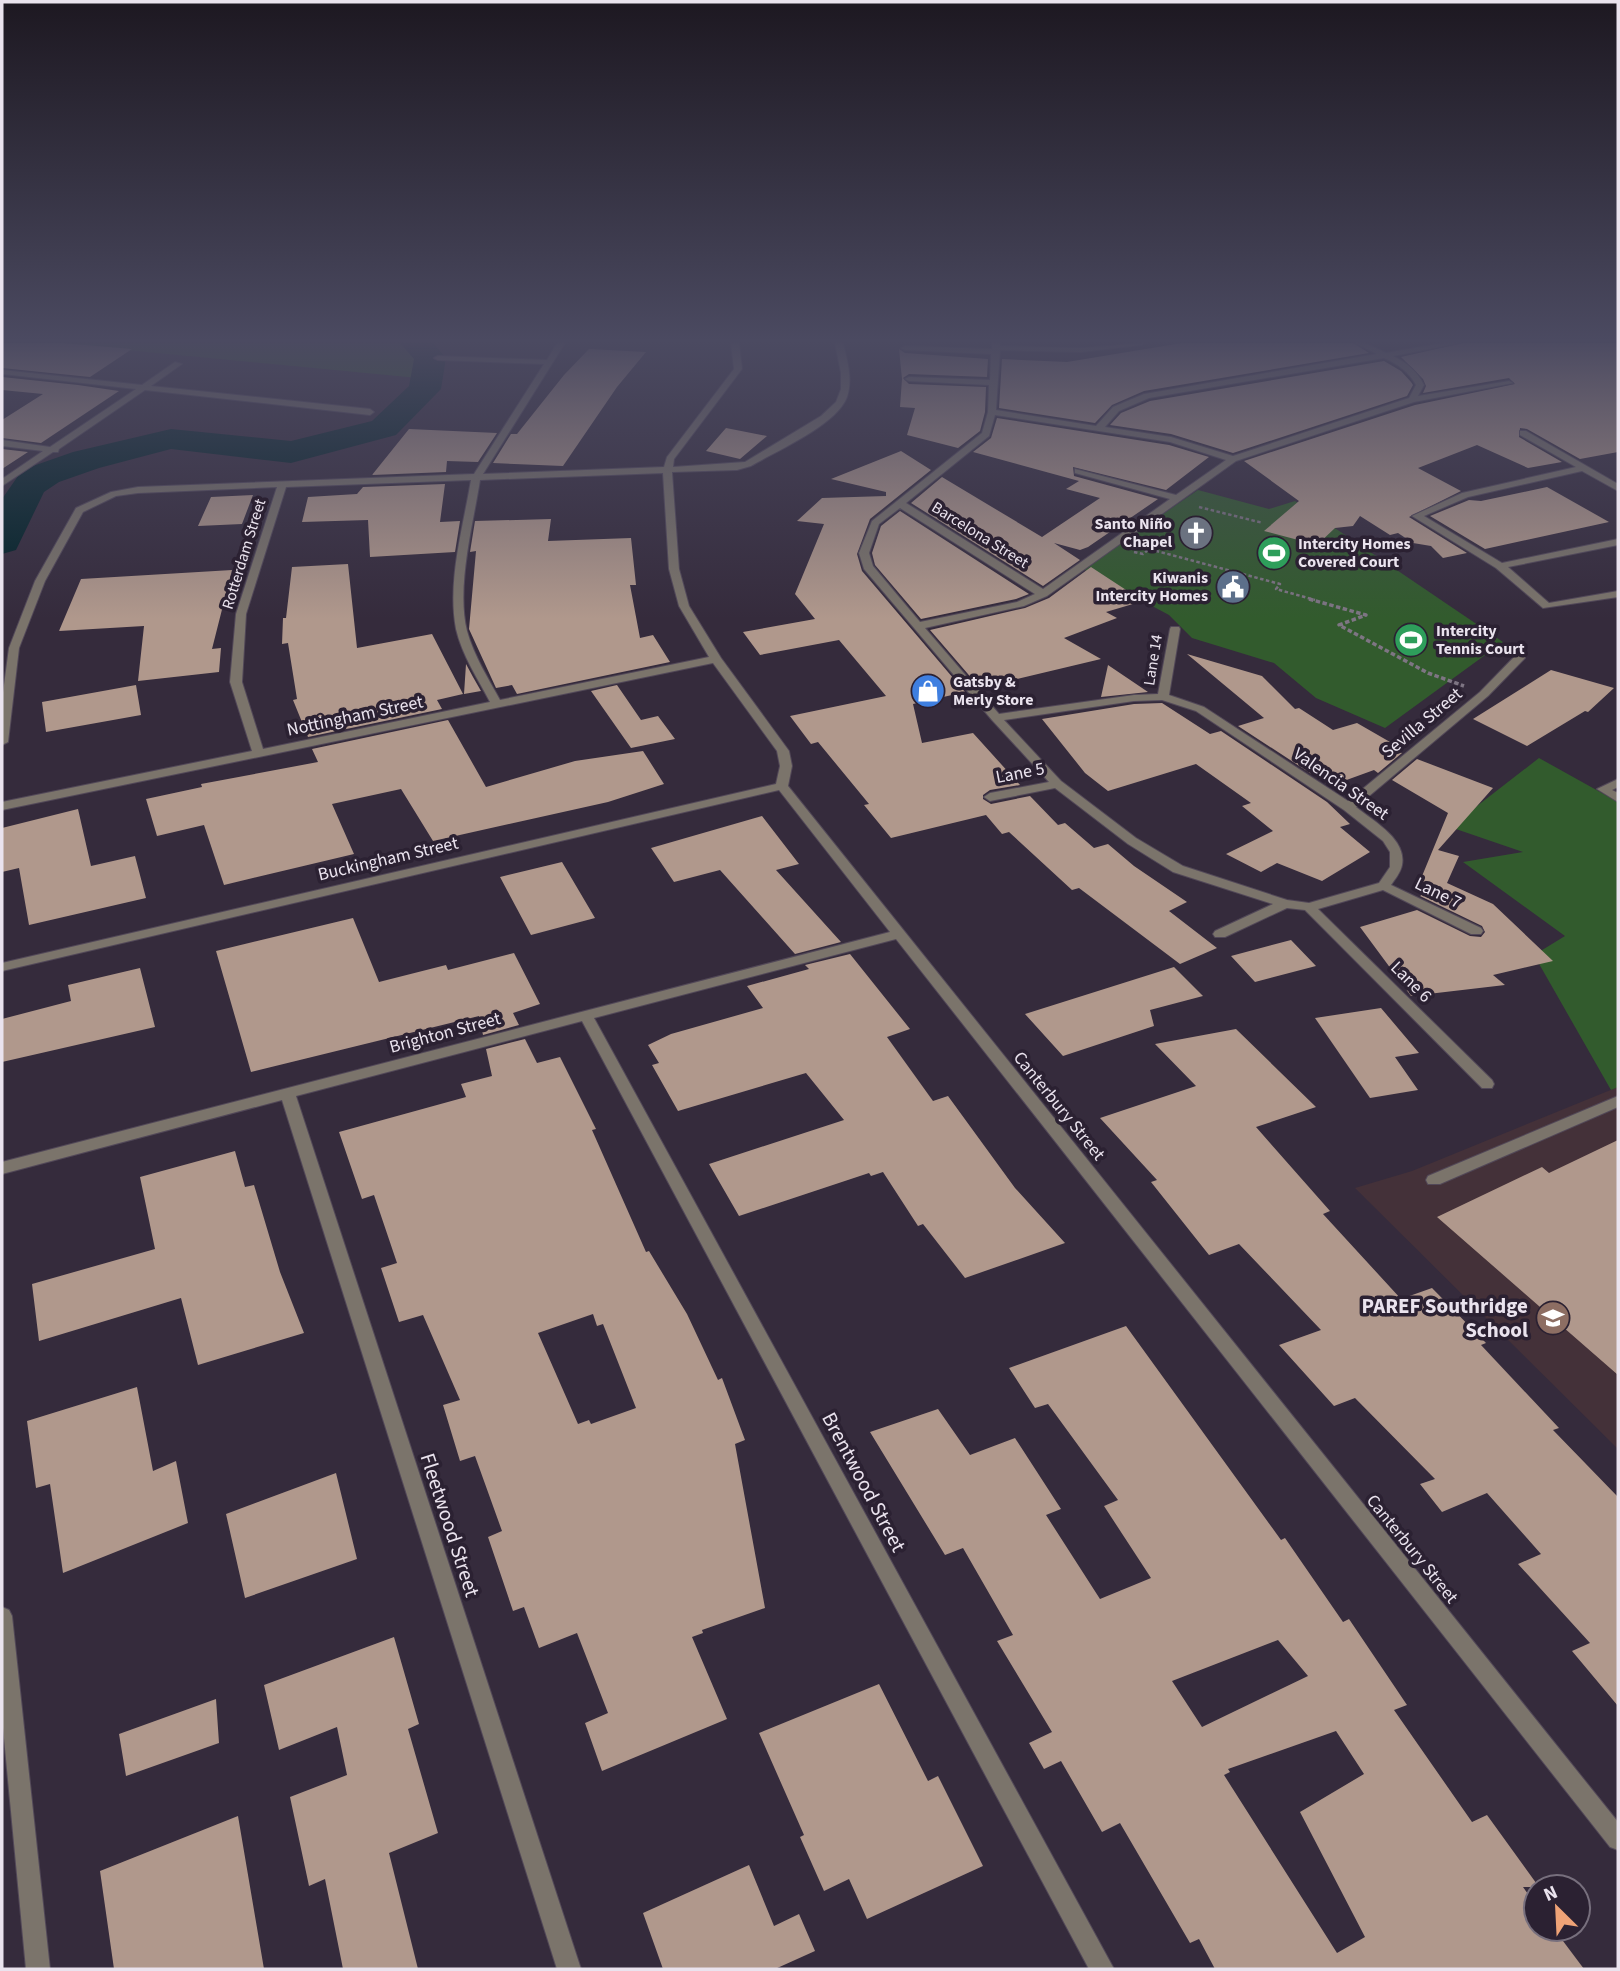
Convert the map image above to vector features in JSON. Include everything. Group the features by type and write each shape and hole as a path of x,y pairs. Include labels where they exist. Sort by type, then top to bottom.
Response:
{"street":[{"path":"2,484 77,435"},
{"path":"497,704 471,656 462,631 457,596 476,478 503,435"},
{"path":"686,435 670,459 667,472 674,569 684,606 716,659 783,751 786,766 782,786"},
{"path":"2,743 14,648 40,581 79,510 114,494 138,490 667,472 748,464 797,435"},
{"path":"985,435 875,523 864,553 868,567 996,718 1057,784 1132,841 1178,869 1285,904 1309,907 1384,886"},
{"path":"1141,435 1171,440 1233,459"},
{"path":"918,626 1020,604 1043,594 1233,459 1306,435"},
{"path":"1526,435 1618,488"},
{"path":"2,443 55,450"},
{"path":"1584,468 1465,495 1417,516 1500,566 1547,606 1618,594"},
{"path":"1078,471 1176,499"},
{"name":"Rotterdam Street","path":"259,753 236,682 241,614 282,486"},
{"name":"Barcelona Street","path":"899,503 1043,594"},
{"path":"1500,566 1618,542"},
{"name":"Lane 14","path":"1163,697 1175,629"},
{"name":"Nottingham Street","path":"2,806 716,659"},
{"name":"Sevilla Street","path":"1349,807 1484,694 1518,660"},
{"name":"Valencia Street","path":"996,718 1062,707 1163,697 1200,709 1349,807 1388,839 1396,852 1396,867 1384,886"},
{"path":"1618,783 1603,789 1618,797"},
{"name":"Lane 5","path":"990,797 1057,784"},
{"name":"Canterbury Street","path":"782,786 1618,1839"},
{"name":"Buckingham Street","path":"2,967 782,786"},
{"name":"Lane 7","path":"1384,886 1476,931"},
{"path":"1220,934 1285,904"},
{"name":"Lane 6","path":"1309,907 1487,1084"},
{"name":"Brighton Street","path":"2,1168 897,934"},
{"name":"Brentwood Street","path":"586,1016 1102,1969"},
{"name":"Fleetwood Street","path":"288,1094 569,1969"},
{"path":"1434,1180 1618,1101"},
{"path":"2,1616 38,1969"}],"path":[{"path":"1176,499 1263,523"},
{"path":"1112,545 1143,554 1149,549 1280,584 1276,589 1366,615 1339,625 1428,673 1484,694"}],"shaded area":[{"name":"PAREF Southridge School","path":"1618,1087 1618,1449 1355,1188 1412,1171"}],"green space":[{"path":"1198,490 1269,509 1295,501 1503,642 1385,728 1316,698 1274,663 1192,638 1169,615 1083,569"},
{"path":"1539,758 1618,802 1618,1087 1611,1090 1534,955 1565,936 1463,862 1523,852 1450,827"}],"building":[{"path":"2,435 53,435 41,443 2,438"},
{"path":"404,435 496,435 478,462 447,461 446,472 372,475"},
{"path":"510,435 584,435 563,466 493,463"},
{"path":"720,435 767,436 740,459 706,451"},
{"path":"907,435 975,435 958,448"},
{"path":"992,435 1105,435 1169,445 1209,457 1166,490 1073,467 1074,476 1158,499 1088,547 1080,550 1054,543 1080,560 1043,586 911,503 942,477 1042,537 1100,498 1066,489 1079,481 973,452"},
{"path":"1174,435 1288,435 1233,453"},
{"path":"1323,435 1519,435 1562,462 1528,468 1477,445 1418,468 1461,491 1409,517 1467,553 1443,558 1431,546 1413,543 1398,533 1390,535 1360,516 1353,526 1335,528 1317,545 1264,531 1299,501 1244,461"},
{"path":"1538,435 1618,435 1618,452 1580,459"},
{"path":"2,449 28,452 2,469"},
{"path":"901,451 931,470 870,519 857,554 862,571 965,692 913,704 922,743 973,733 1020,785 990,790 983,795 983,799 991,804 1030,796 1058,825 1065,823 1094,848 1108,844 1134,866 1187,902 1169,911 1217,948 1180,964 1079,888 1072,890 1009,832 1002,834 986,815 891,838 864,805 869,804 818,742 811,744 790,716 886,696 839,640 760,655 743,632 815,619 795,594 824,524 797,521 822,498 886,496 886,492 831,479"},
{"path":"445,484 440,522 460,521 455,552 370,557 368,520 302,522 308,497 357,494 363,487"},
{"path":"1547,487 1609,522 1485,549 1430,516 1469,500 1481,501"},
{"path":"253,495 242,524 198,526 211,497"},
{"path":"900,511 1029,594 921,619 875,565 872,553 881,526"},
{"path":"551,519 548,541 631,538 636,585 630,585 640,638 653,635 670,662 517,694 512,685 496,688 469,629 476,551 470,552 475,521"},
{"path":"348,564 357,648 432,634 463,694 437,700 442,709 308,737 293,700 297,699 288,643 282,644 283,618 286,618 292,567"},
{"path":"1091,567 1143,601 1106,612 1117,618 1064,638 1101,659 980,688 930,630 1025,608 1049,598"},
{"path":"232,570 212,649 221,648 219,672 138,681 144,626 59,631 81,579"},
{"path":"1187,654 1262,676 1295,709 1299,708 1333,730 1357,723 1390,742 1386,748 1402,753 1378,773 1374,770 1330,786 1238,726 1264,718"},
{"path":"466,664 473,677 481,691 464,694"},
{"path":"1108,665 1148,692 1101,697"},
{"path":"1551,670 1614,688 1588,712 1585,711 1527,746 1473,719"},
{"path":"136,685 141,715 46,732 42,702"},
{"path":"617,685 641,720 658,716 675,739 631,748 591,691"},
{"path":"1162,703 1210,734 1221,731 1327,802 1350,824 1340,827 1370,852 1322,881 1277,863 1261,872 1226,854 1273,831 1242,806 1251,803 1196,764 1108,791 1085,773 1042,719 1134,704"},
{"path":"448,720 486,787 575,761 643,751 664,784 608,802 433,841 401,789 332,804 354,854 224,885 204,825 157,836 146,799 202,787 201,784 318,762 312,749"},
{"path":"1417,759 1493,788 1438,850 1459,856 1447,883 1493,904 1553,961 1493,975 1505,985 1411,996 1360,927 1417,910 1470,936 1481,937 1485,932 1482,926 1420,896 1430,890 1420,881 1448,813 1392,780"},
{"path":"78,809 91,866 135,856 146,898 29,925 19,868 2,872 2,828"},
{"path":"762,816 799,864 776,870 841,942 795,954 720,870 674,882 651,848"},
{"path":"562,862 595,918 531,935 500,877"},
{"path":"353,918 379,982 446,965 448,970 514,953 540,1004 513,1013 519,1025 483,1035 479,1016 251,1072 216,951"},
{"path":"1291,940 1316,966 1255,982 1231,956"},
{"path":"850,954 910,1029 887,1037 933,1101 948,1096 1015,1188 1065,1243 965,1278 923,1224 918,1226 883,1172 871,1176 869,1173 739,1216 709,1164 844,1120 806,1073 678,1111 652,1065 659,1063 648,1045 671,1034 763,1008 747,986 809,969 805,965"},
{"path":"1174,967 1203,996 1150,1010 1154,1026 1063,1056 1025,1014"},
{"path":"140,968 155,1027 2,1062 2,1019 71,1001 68,985"},
{"path":"1381,1008 1419,1053 1395,1057 1418,1090 1370,1098 1315,1018"},
{"path":"1236,1029 1316,1107 1256,1127 1330,1211 1323,1214 1401,1299 1432,1288 1486,1343 1481,1345 1559,1428 1553,1430 1618,1497 1618,1706 1572,1651 1590,1643 1518,1564 1541,1554 1487,1493 1442,1512 1420,1484 1435,1479 1355,1398 1334,1406 1279,1345 1321,1330 1239,1244 1209,1255 1151,1182 1157,1180 1100,1118 1196,1086 1155,1044"},
{"path":"525,1039 537,1063 560,1057 596,1129 592,1130 646,1252 649,1251 687,1314 718,1380 722,1378 745,1440 735,1444 765,1608 702,1630 703,1633 692,1637 727,1719 602,1771 585,1723 608,1713 577,1633 539,1648 524,1607 513,1611 488,1537 502,1531 475,1456 460,1461 443,1405 460,1400 423,1315 399,1322 381,1268 397,1263 374,1195 362,1199 339,1132 466,1097 461,1084 492,1076 486,1049","holes":["593,1314 597,1326 603,1324 636,1408 591,1424 589,1420 578,1424 538,1333"]},
{"path":"1618,1140 1618,1375 1437,1217 1542,1167 1549,1173"},
{"path":"235,1151 245,1187 254,1185 280,1272 304,1333 198,1365 181,1298 39,1341 32,1284 155,1249 140,1177"},
{"path":"1126,1326 1281,1540 1285,1538 1343,1622 1349,1619 1407,1705 1394,1710 1472,1822 1487,1815 1529,1873 1522,1873 1522,1943 1564,1943 1584,1969 1215,1969 1199,1939 1190,1943 1120,1823 1102,1832 1061,1761 1044,1769 1029,1743 1052,1732 997,1641 1013,1635 963,1548 945,1555 870,1432 938,1409 970,1455 1015,1438 1061,1509 1046,1515 1100,1599 1151,1578 1104,1506 1118,1500 1048,1404 1035,1408 1009,1368","holes":["1278,1640 1308,1676 1202,1727 1172,1681","1336,1731 1364,1774 1300,1812 1365,1937 1337,1953 1224,1775 1230,1772 1228,1769"]},
{"path":"137,1387 153,1471 176,1461 188,1523 63,1573 50,1484 36,1488 27,1421"},
{"path":"336,1473 357,1559 245,1598 226,1514"},
{"path":"394,1637 419,1724 408,1729 438,1833 389,1853 418,1969 343,1969 325,1879 309,1886 290,1797 347,1775 337,1727 279,1750 264,1685"},
{"path":"879,1684 928,1781 938,1776 983,1866 867,1919 849,1879 824,1891 800,1837 804,1835 759,1733"},
{"path":"216,1699 219,1743 126,1776 119,1734"},
{"path":"238,1816 264,1969 114,1969 100,1871"},
{"path":"749,1865 774,1926 799,1914 815,1951 775,1969 663,1969 643,1913"}],"waterway":[{"path":"2,542 21,498 31,484 46,474 86,460 171,439 291,452 357,435"}],"place":[{"name":"Santo Niño Chapel","path":"1196,533"},
{"name":"Intercity Homes Covered Court","path":"1274,553"},
{"name":"Kiwanis Intercity Homes","path":"1233,587"},
{"name":"Intercity Tennis Court","path":"1411,640"},
{"name":"Gatsby & Merly Store","path":"928,691"},
{"name":"PAREF Southridge School","path":"1553,1318"}]}
